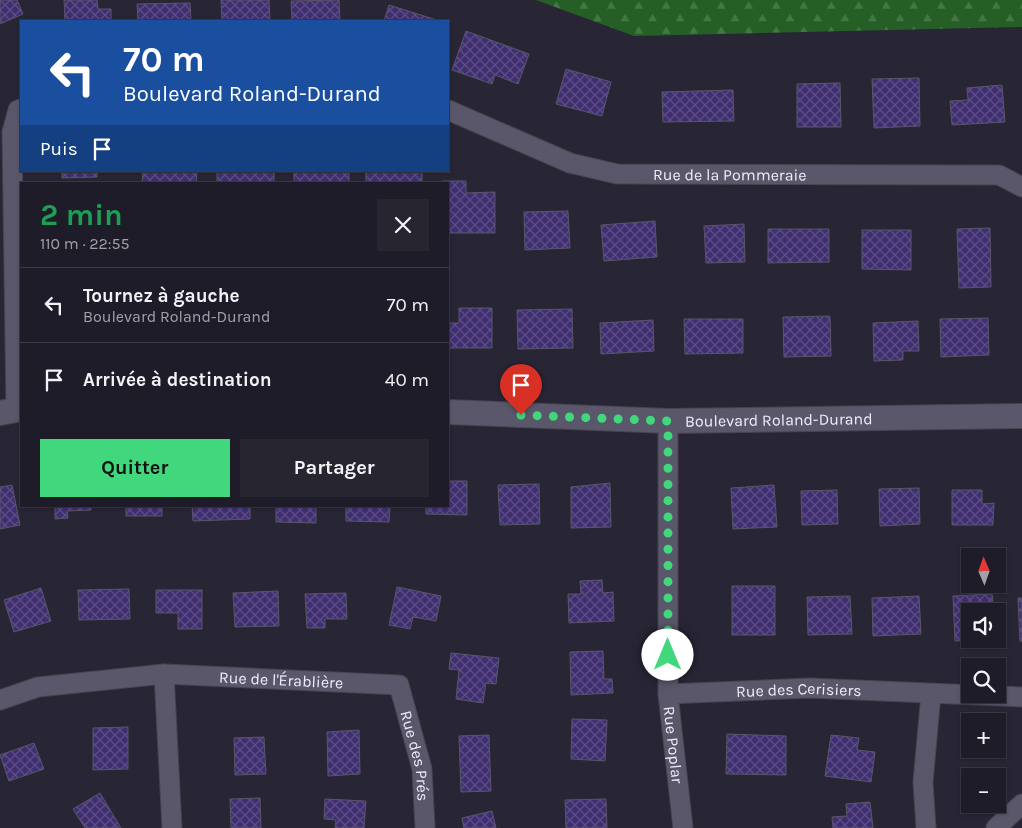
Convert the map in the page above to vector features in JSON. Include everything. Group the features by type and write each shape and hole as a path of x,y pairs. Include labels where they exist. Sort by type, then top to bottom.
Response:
{"street":[{"path":"12,410 12,132 18,110 20,109"},
{"name":"Rue de la Pommeraie","path":"449,110 570,163 616,174 999,175 1022,187"},
{"name":"Boulevard Roland-Durand","path":"449,412 668,421 1022,416"},
{"name":"Rue Poplar","path":"668,421 668,694 683,828"},
{"path":"164,674 172,828"},
{"name":"Rue de l'Érablière","path":"0,700 38,687 164,674 399,684"},
{"name":"Rue des Prés","path":"399,684 422,769 425,828"},
{"name":"Rue des Cerisiers","path":"668,694 810,688 1022,697"},
{"path":"926,828 923,782 931,694"},
{"path":"996,828 1022,804"}],"green space":[{"path":"536,0 1022,0 1022,27 634,36"}],"building":[{"path":"0,0 17,0 23,14 0,24"},
{"path":"64,0 97,0 98,9 111,9 111,20 65,20"},
{"path":"221,0 269,0 270,20 222,20"},
{"path":"339,0 340,20 292,20 291,1"},
{"path":"190,3 191,20 138,20 137,4"},
{"path":"389,5 437,20 384,20"},
{"path":"466,31 529,54 518,84 495,75 492,84 452,70"},
{"path":"566,69 611,82 602,116 556,104"},
{"path":"919,78 920,126 874,128 872,79"},
{"path":"840,83 841,127 797,127 797,84"},
{"path":"1002,85 1005,122 952,125 950,101 968,100 967,88"},
{"path":"733,90 734,121 663,122 662,92"},
{"path":"62,172 97,172 97,177 62,178"},
{"path":"143,172 197,172 196,182 142,182"},
{"path":"217,172 274,172 274,182 217,182"},
{"path":"294,172 349,172 349,182 294,182"},
{"path":"366,172 422,172 422,182 366,182"},
{"path":"466,181 466,193 495,192 495,233 449,233 449,182 442,182"},
{"path":"568,211 570,248 525,250 524,212"},
{"path":"655,221 657,257 604,261 601,225"},
{"path":"744,224 745,262 706,263 704,226"},
{"path":"990,228 991,287 959,288 957,229"},
{"path":"768,229 829,229 829,262 768,263"},
{"path":"862,230 911,230 911,270 862,269"},
{"path":"459,308 492,308 492,348 449,348 449,323 459,323"},
{"path":"572,309 573,348 518,349 517,310"},
{"path":"830,316 831,356 784,357 783,317"},
{"path":"988,318 989,355 941,357 940,319"},
{"path":"684,319 743,319 743,353 685,354"},
{"path":"653,320 654,351 601,354 600,323"},
{"path":"918,321 919,351 903,351 903,360 874,361 873,323"},
{"path":"449,481 467,481 467,515 426,514 426,507 449,507"},
{"path":"610,483 611,527 571,528 571,487"},
{"path":"539,484 540,524 500,525 498,485"},
{"path":"12,485 20,525 0,529 0,487"},
{"path":"774,485 777,527 733,529 731,488"},
{"path":"919,488 920,524 880,526 879,489"},
{"path":"837,490 838,524 802,525 801,491"},
{"path":"952,490 982,490 982,504 994,503 993,525 952,525"},
{"path":"55,507 91,507 91,510 67,511 68,518 55,519"},
{"path":"126,507 162,507 162,516 126,516"},
{"path":"192,507 250,507 250,519 193,521"},
{"path":"276,507 316,507 316,523 276,522"},
{"path":"346,507 390,507 389,522 346,521"},
{"path":"602,580 603,593 613,592 614,621 569,623 568,594 581,594 580,581"},
{"path":"732,586 775,586 775,635 732,635"},
{"path":"397,587 441,596 436,621 413,617 410,629 389,625"},
{"path":"41,588 51,621 14,632 4,600"},
{"path":"129,589 130,619 79,620 78,590"},
{"path":"156,590 202,590 202,629 178,629 178,613 156,613"},
{"path":"278,591 279,626 235,627 233,593"},
{"path":"346,593 347,619 325,619 325,628 307,628 305,594"},
{"path":"992,594 993,603 961,603 961,641 955,641 953,596"},
{"path":"850,596 852,634 808,635 807,597"},
{"path":"919,596 921,634 873,636 872,598"},
{"path":"1018,598 1022,598 1022,641 1020,641"},
{"path":"603,651 604,679 612,679 613,693 571,695 570,652"},
{"path":"451,653 499,658 496,684 486,683 483,703 456,699 459,670 449,669"},
{"path":"572,719 607,720 605,761 571,759"},
{"path":"128,727 128,769 93,770 93,728"},
{"path":"359,730 360,774 328,776 327,732"},
{"path":"727,734 786,736 786,775 726,774"},
{"path":"489,735 491,791 461,792 459,736"},
{"path":"831,735 859,738 857,750 875,752 871,782 825,776"},
{"path":"264,737 266,774 235,775 234,738"},
{"path":"34,743 44,769 9,781 0,755"},
{"path":"100,793 121,828 85,828 73,809"},
{"path":"260,798 261,828 231,828 230,799"},
{"path":"325,799 366,801 364,828 335,828 336,820 324,819"},
{"path":"606,799 607,828 566,828 565,800"},
{"path":"870,802 873,828 833,828 832,817 847,816 846,804"},
{"path":"492,811 496,828 464,828 462,818"}],"route":[{"path":"521,415 668,421 668,655"}]}
